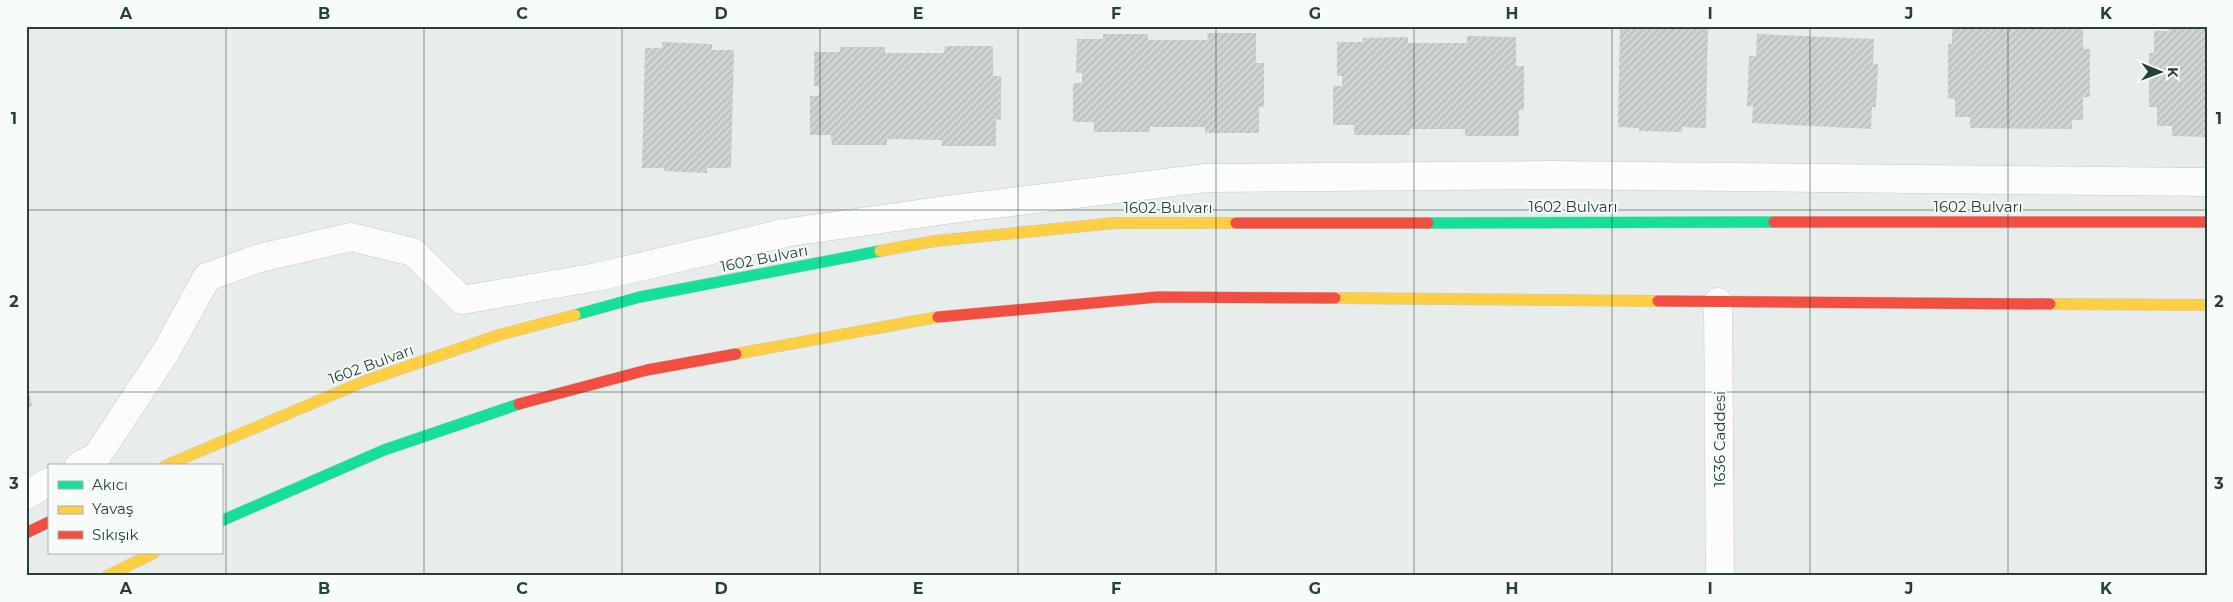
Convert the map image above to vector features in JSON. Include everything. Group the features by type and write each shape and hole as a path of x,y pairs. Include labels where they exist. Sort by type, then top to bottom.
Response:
{"street":[{"path":"83,464 97,456 167,350 206,277 260,258 351,237 413,252 462,300 597,277 784,233 952,209 1206,178 1551,176 2207,182"},
{"name":"1602 Bulvarı","path":"170,464 365,381 499,335 640,297 935,241 1115,223 2207,222"},
{"path":"222,521 384,450 513,406 648,370 931,318 1158,297 2207,305"},
{"name":"1636 Caddesi","path":"1718,302 1720,576"},
{"path":"26,495 48,483"},
{"path":"26,533 48,522"},
{"path":"107,576 152,554"}],"building":[{"path":"1620,26 1708,26 1706,128 1682,127 1682,132 1639,131 1639,128 1618,127"},
{"path":"1952,26 2083,27 2083,49 2090,49 2090,97 2083,97 2083,120 2072,120 2072,129 1970,128 1970,117 1955,117 1955,99 1948,98 1948,44 1952,44"},
{"path":"2168,26 2207,26 2207,137 2172,136 2172,126 2157,126 2157,107 2149,107 2149,53 2154,53 2154,31 2169,31"},
{"path":"1207,33 1256,33 1256,63 1264,63 1264,107 1259,107 1259,133 1205,133 1205,127 1150,127 1150,132 1094,132 1094,122 1073,122 1073,83 1082,83 1082,73 1076,73 1077,39 1103,39 1103,34 1148,34 1148,40 1208,40"},
{"path":"1757,34 1874,39 1873,64 1878,64 1876,107 1872,107 1871,129 1752,123 1753,106 1747,106 1749,56 1756,56"},
{"path":"1467,36 1516,37 1516,66 1524,66 1524,110 1519,110 1519,136 1465,136 1465,129 1410,129 1410,135 1354,135 1354,125 1333,125 1333,86 1342,86 1342,76 1337,76 1337,42 1363,42 1363,38 1408,37 1408,43 1467,43"},
{"path":"662,42 712,44 712,50 734,50 731,168 707,168 707,173 664,171 664,168 642,168 645,48 662,48"},
{"path":"945,46 993,46 993,76 1001,76 1001,120 996,119 996,146 942,146 942,140 887,139 887,145 832,145 831,135 810,135 810,96 819,96 819,86 814,86 814,52 840,52 840,47 885,47 885,53 944,53"},
{"path":"26,382 32,406 26,407"}],"traffic: fast":[{"path":"1428,223 1774,222"},
{"path":"575,315 640,297 880,251"},
{"path":"222,521 384,450 519,404"}],"traffic: slow":[{"path":"880,251 935,241 1115,223 1236,223"},
{"path":"1335,298 1658,301"},
{"path":"2050,304 2207,305"},
{"path":"170,464 365,381 499,335 575,315"},
{"path":"736,354 938,317"},
{"path":"107,576 152,554"}],"traffic: jam":[{"path":"1774,222 2207,222"},
{"path":"1236,223 1428,223"},
{"path":"938,317 1158,297 1335,298"},
{"path":"1658,301 2050,304"},
{"path":"519,404 647,370 736,354"},
{"path":"26,533 48,522"}]}
